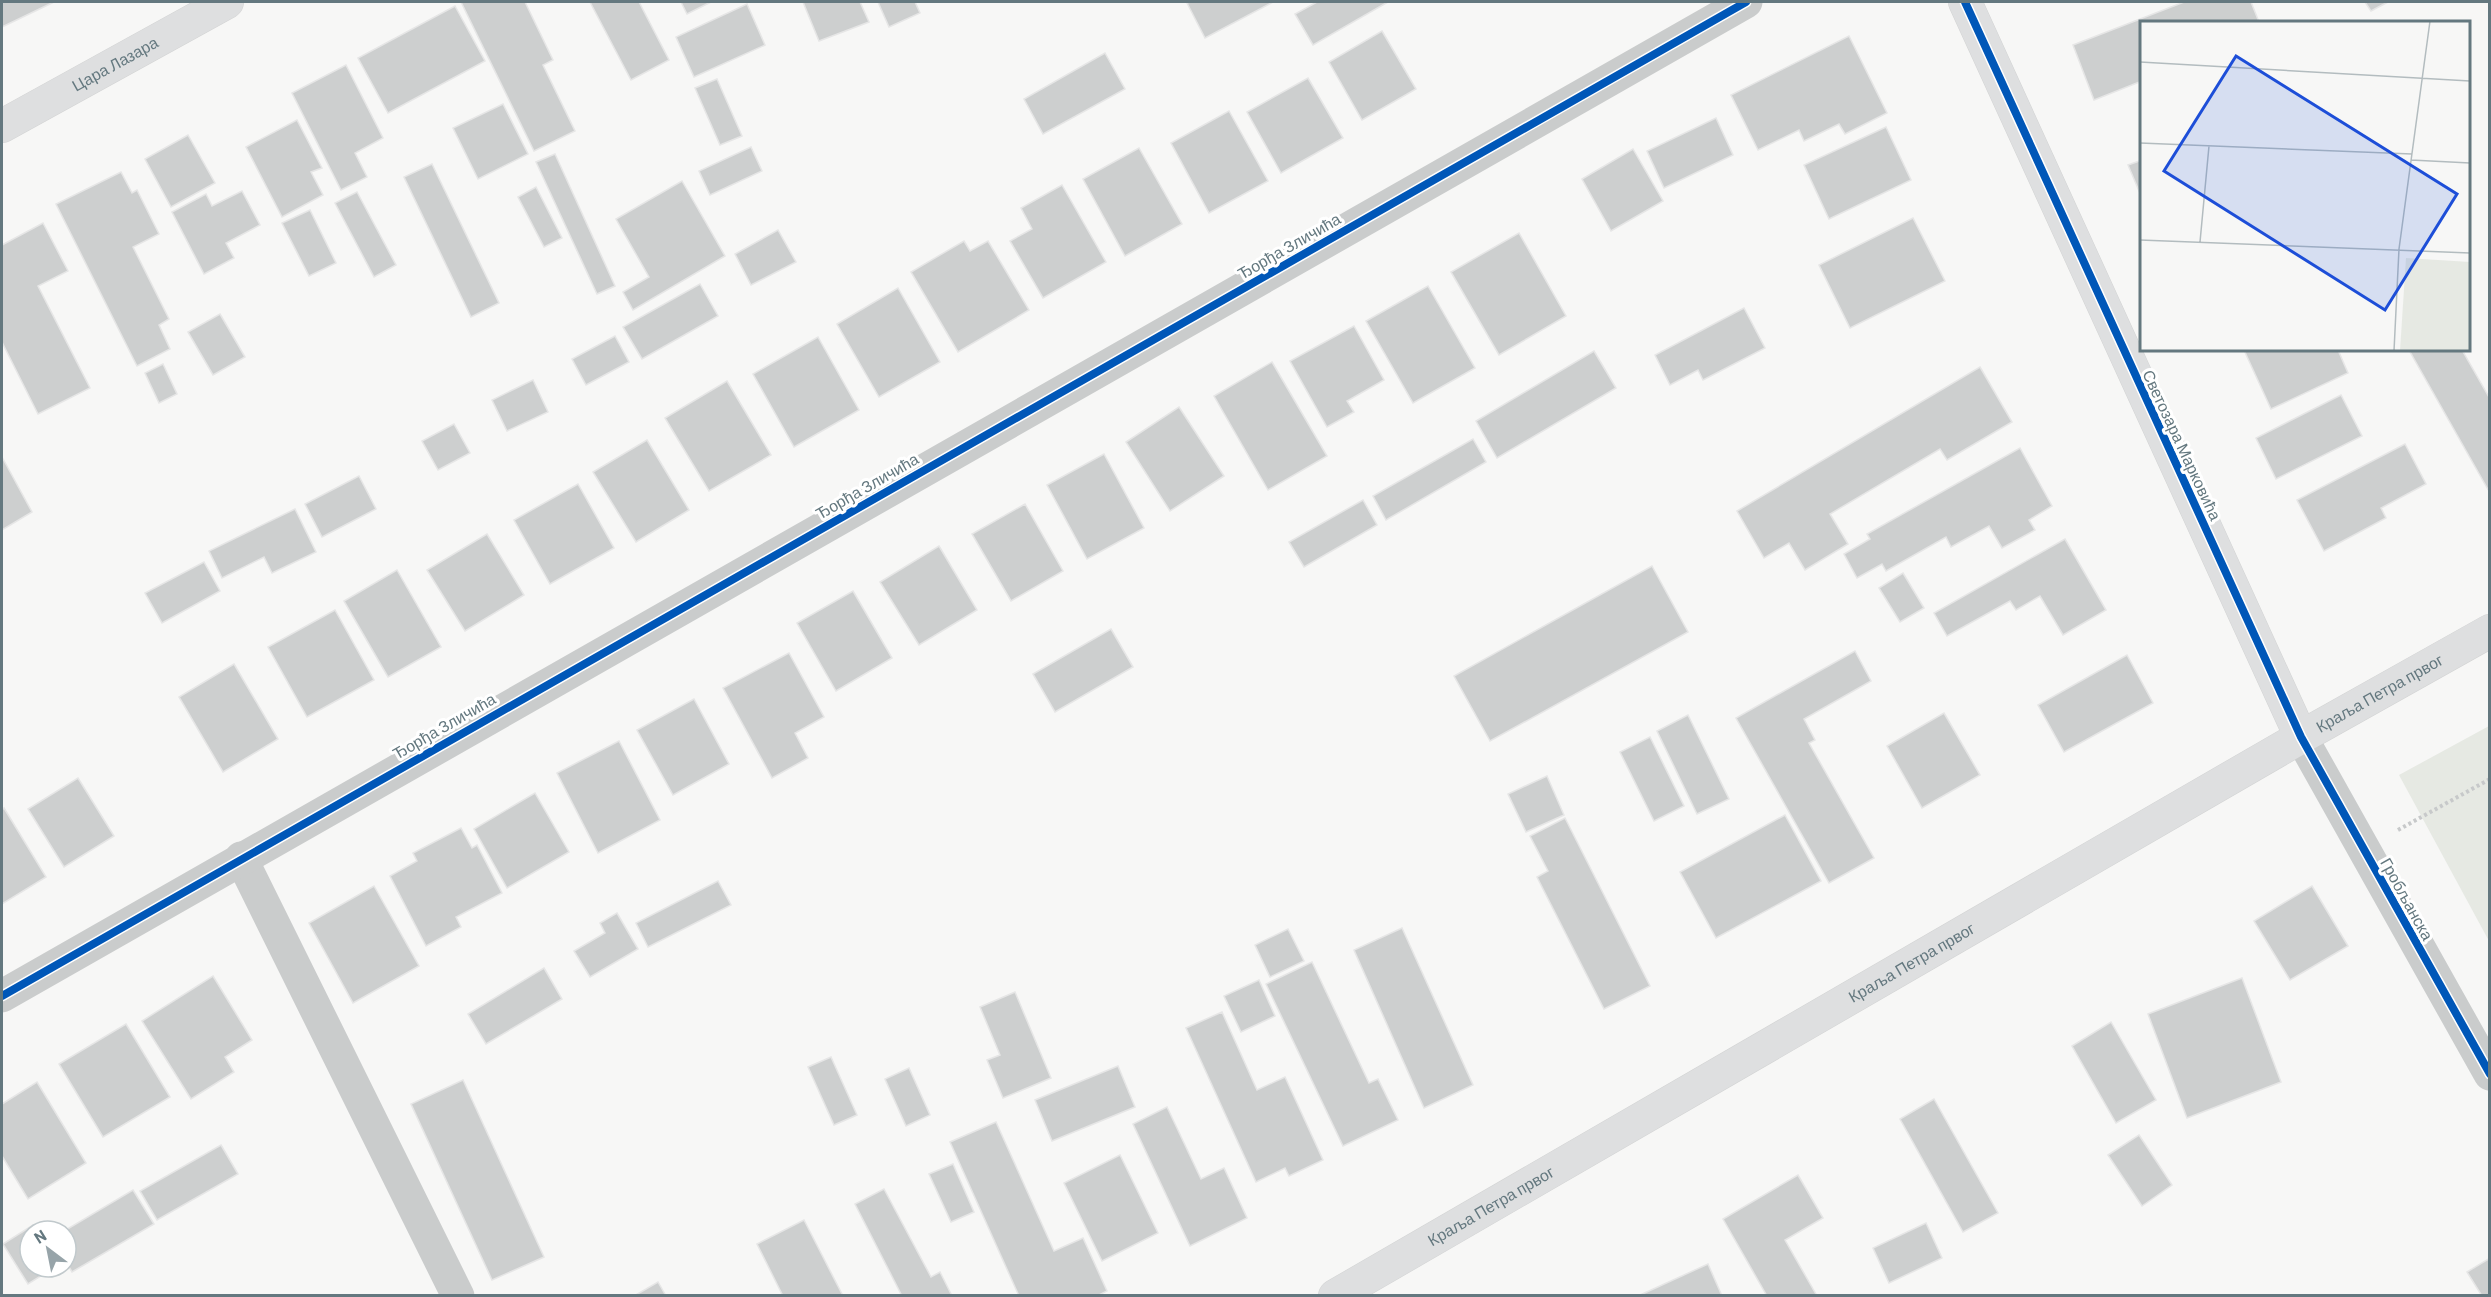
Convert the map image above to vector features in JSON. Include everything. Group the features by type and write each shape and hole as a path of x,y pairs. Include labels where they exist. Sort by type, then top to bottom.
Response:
{"main road":[{"name":"Цара Лазара","path":"2,126 227,2"},
{"name":"Светозара Марковића","path":"1965,2 2301,737"},
{"name":"Краља Петра првог","path":"1335,1296 2301,737 2490,631"}],"street":[{"name":"Ђорђа Зличића","path":"2,996 1746,2"},
{"name":"Гробљанска","path":"2301,737 2490,1074"},
{"path":"241,858 458,1296"}],"path":[{"path":"2364,849 2490,779"}],"shaded area":[{"path":"2489,726 2489,941 2399,775"}],"building":[{"path":"2,2 54,2 2,27"},
{"path":"461,2 525,2 553,60 543,65 575,131 534,151"},
{"path":"590,2 639,2 669,60 631,80"},
{"path":"681,2 711,2 687,14"},
{"path":"803,2 860,2 869,22 819,41"},
{"path":"878,2 915,2 920,13 889,27"},
{"path":"1273,2 1205,38 1187,3"},
{"path":"1317,2 1388,2 1313,45 1295,14"},
{"path":"2184,2 2251,2 2259,21 2140,21 2140,82 2094,100 2073,45"},
{"path":"2365,2 2388,2 2371,11"},
{"path":"747,4 765,45 694,77 676,37"},
{"path":"455,6 485,61 388,113 358,58"},
{"path":"1382,31 1416,89 1362,120 1329,62"},
{"path":"1849,36 1887,113 1845,134 1839,124 1804,141 1799,130 1758,150 1731,95"},
{"path":"1105,53 1125,89 1043,134 1024,99"},
{"path":"346,65 383,138 355,153 367,177 341,190 292,93"},
{"path":"1308,78 1343,138 1281,173 1247,112"},
{"path":"717,79 742,136 720,145 695,88"},
{"path":"503,104 528,154 478,179 453,128"},
{"path":"1229,111 1268,181 1209,213 1171,143"},
{"path":"1716,118 1733,155 1664,188 1647,151"},
{"path":"297,120 322,168 311,172 323,195 282,217 246,147"},
{"path":"1886,127 1911,180 1829,219 1804,165"},
{"path":"188,135 215,183 171,207 145,159"},
{"path":"751,147 762,171 710,195 699,171"},
{"path":"1139,148 1182,224 1125,256 1083,179"},
{"path":"1633,149 1663,201 1611,231 1582,179"},
{"path":"555,154 615,286 597,294 536,162"},
{"path":"2140,161 2140,193 2128,165"},
{"path":"432,164 499,303 471,317 404,177"},
{"path":"121,172 132,193 137,190 159,234 133,247 169,319 159,325 170,349 137,366 56,204"},
{"path":"682,181 725,256 633,310 623,292 649,277 616,219"},
{"path":"1062,185 1106,262 1043,298 1010,241 1032,229 1021,208"},
{"path":"536,187 562,238 544,247 518,197"},
{"path":"242,191 260,225 226,243 234,258 204,274 172,212 206,194 212,206"},
{"path":"357,192 396,265 374,277 335,203"},
{"path":"310,210 336,263 309,276 282,223"},
{"path":"1913,218 1945,281 1850,328 1819,265"},
{"path":"43,223 68,271 38,286 90,388 38,414 2,342 2,245"},
{"path":"778,230 796,262 751,285 735,254"},
{"path":"1519,233 1566,316 1499,355 1451,272"},
{"path":"964,241 970,251 988,241 1029,310 958,352 911,272"},
{"path":"700,284 718,316 642,359 623,327"},
{"path":"1428,286 1475,368 1413,403 1366,321"},
{"path":"898,288 940,362 879,397 837,324"},
{"path":"1744,308 1765,348 1703,380 1698,370 1670,385 1655,355"},
{"path":"220,314 245,357 213,375 188,332"},
{"path":"1354,326 1384,380 1347,401 1354,412 1327,427 1290,361"},
{"path":"615,336 629,362 586,385 572,359"},
{"path":"818,337 859,410 794,447 753,374"},
{"path":"1594,351 1616,388 1497,458 1476,421"},
{"path":"2244,351 2338,351 2348,373 2271,409"},
{"path":"2410,351 2463,351 2490,399 2490,493"},
{"path":"1272,362 1327,456 1268,490 1214,396"},
{"path":"163,364 177,394 159,403 145,373"},
{"path":"1980,367 2012,422 1947,460 1940,449 1830,514 1848,544 1805,570 1789,543 1764,558 1737,511"},
{"path":"533,380 548,412 507,431 492,400"},
{"path":"727,381 771,455 709,491 665,418"},
{"path":"2341,395 2362,436 2276,479 2256,438"},
{"path":"1179,407 1224,476 1170,511 1126,442"},
{"path":"454,424 470,453 438,470 422,441"},
{"path":"1473,439 1486,462 1386,520 1373,496"},
{"path":"647,440 689,510 636,542 593,472"},
{"path":"2405,444 2426,484 2381,508 2386,518 2324,551 2297,500"},
{"path":"2020,448 2052,506 2029,520 2035,530 2002,548 1989,526 1951,547 1946,537 1886,571 1882,564 1857,578 1844,554 1870,539 1867,534"},
{"path":"1104,454 1144,528 1087,559 1047,485"},
{"path":"2,457 32,512 2,530"},
{"path":"359,476 376,509 322,537 305,504"},
{"path":"578,484 614,548 550,584 514,520"},
{"path":"1363,500 1377,525 1304,567 1289,542"},
{"path":"1025,504 1063,571 1011,601 972,534"},
{"path":"295,509 316,552 272,573 264,557 222,578 209,551"},
{"path":"487,534 524,595 465,631 427,570"},
{"path":"2065,539 2106,610 2063,635 2040,596 2016,610 2010,601 1947,636 1934,613"},
{"path":"939,546 977,610 919,645 880,582"},
{"path":"204,562 220,591 162,623 145,593"},
{"path":"1652,566 1688,632 1490,741 1454,676"},
{"path":"397,570 441,647 388,677 344,601"},
{"path":"1903,573 1924,608 1900,622 1879,588"},
{"path":"853,591 892,658 836,691 797,623"},
{"path":"335,610 374,680 307,717 268,647"},
{"path":"1111,629 1133,667 1055,712 1033,674"},
{"path":"1855,651 1871,681 1804,719 1815,740 1809,743 1874,858 1829,883 1736,718"},
{"path":"789,653 824,717 795,733 808,758 772,778 723,688"},
{"path":"2127,655 2153,703 2064,752 2038,705"},
{"path":"234,664 278,739 223,772 179,697"},
{"path":"694,699 729,764 673,795 637,730"},
{"path":"1944,713 1980,775 1922,808 1887,746"},
{"path":"1688,715 1729,799 1697,814 1657,731"},
{"path":"1650,737 1684,806 1654,821 1620,752"},
{"path":"619,741 660,820 598,853 557,773"},
{"path":"1547,776 1564,815 1526,832 1508,794"},
{"path":"78,778 114,836 64,867 28,809"},
{"path":"535,793 569,852 507,888 474,829"},
{"path":"4,808 46,877 2,904 2,810"},
{"path":"1785,815 1821,881 1716,938 1680,872"},
{"path":"1565,818 1650,986 1604,1009 1537,877 1548,871 1530,836"},
{"path":"461,828 472,848 477,845 502,893 456,917 461,927 426,946 390,876 417,861 413,853"},
{"path":"718,881 731,905 648,947 636,923"},
{"path":"374,886 419,966 353,1003 309,923"},
{"path":"2312,886 2348,946 2290,980 2254,921"},
{"path":"617,913 638,949 590,977 574,951 605,933 600,923"},
{"path":"1402,928 1473,1085 1424,1108 1354,950"},
{"path":"1288,929 1304,961 1270,977 1255,945"},
{"path":"1312,962 1369,1083 1378,1079 1398,1120 1343,1146 1266,984"},
{"path":"544,968 562,999 486,1044 468,1014"},
{"path":"213,976 252,1040 225,1057 234,1072 191,1099 142,1021"},
{"path":"2242,978 2281,1082 2187,1118 2148,1014"},
{"path":"1259,980 1275,1016 1241,1032 1224,996"},
{"path":"1015,992 1051,1078 1003,1098 987,1060 1000,1055 980,1007"},
{"path":"1222,1012 1257,1090 1285,1077 1323,1160 1289,1176 1285,1168 1256,1182 1186,1028"},
{"path":"2111,1022 2156,1100 2116,1123 2072,1046"},
{"path":"126,1024 170,1097 103,1137 59,1064"},
{"path":"831,1057 857,1115 834,1125 808,1067"},
{"path":"1118,1066 1135,1107 1052,1141 1035,1100"},
{"path":"909,1068 930,1115 906,1126 885,1079"},
{"path":"463,1080 544,1257 492,1280 411,1104"},
{"path":"37,1082 86,1163 28,1199 2,1156 2,1104"},
{"path":"1934,1099 1998,1213 1963,1232 1900,1119"},
{"path":"1167,1107 1201,1179 1224,1168 1247,1218 1190,1246 1133,1124"},
{"path":"996,1122 1054,1251 1083,1238 1107,1291 1097,1296 1019,1296 950,1142"},
{"path":"2139,1135 2172,1185 2142,1206 2108,1155"},
{"path":"221,1145 238,1174 157,1220 140,1191"},
{"path":"1120,1155 1158,1233 1102,1261 1064,1183"},
{"path":"953,1164 974,1212 951,1222 929,1174"},
{"path":"1798,1175 1823,1218 1785,1240 1817,1296 1767,1296 1723,1219"},
{"path":"884,1189 931,1277 940,1272 952,1296 902,1296 855,1204"},
{"path":"133,1190 154,1224 78,1268 78,1223"},
{"path":"804,1220 843,1296 783,1296 757,1244"},
{"path":"1926,1223 1942,1258 1889,1283 1873,1248"},
{"path":"18,1234 18,1268 3,1244"},
{"path":"2490,1258 2490,1296 2482,1296 2467,1272"},
{"path":"1708,1264 1722,1296 1638,1296"},
{"path":"25,1279 36,1279 28,1284"},
{"path":"658,1282 666,1296 634,1296"}],"cycle path":[{"path":"2,996 1746,2"},
{"path":"1965,2 2301,737 2490,1074"}]}
